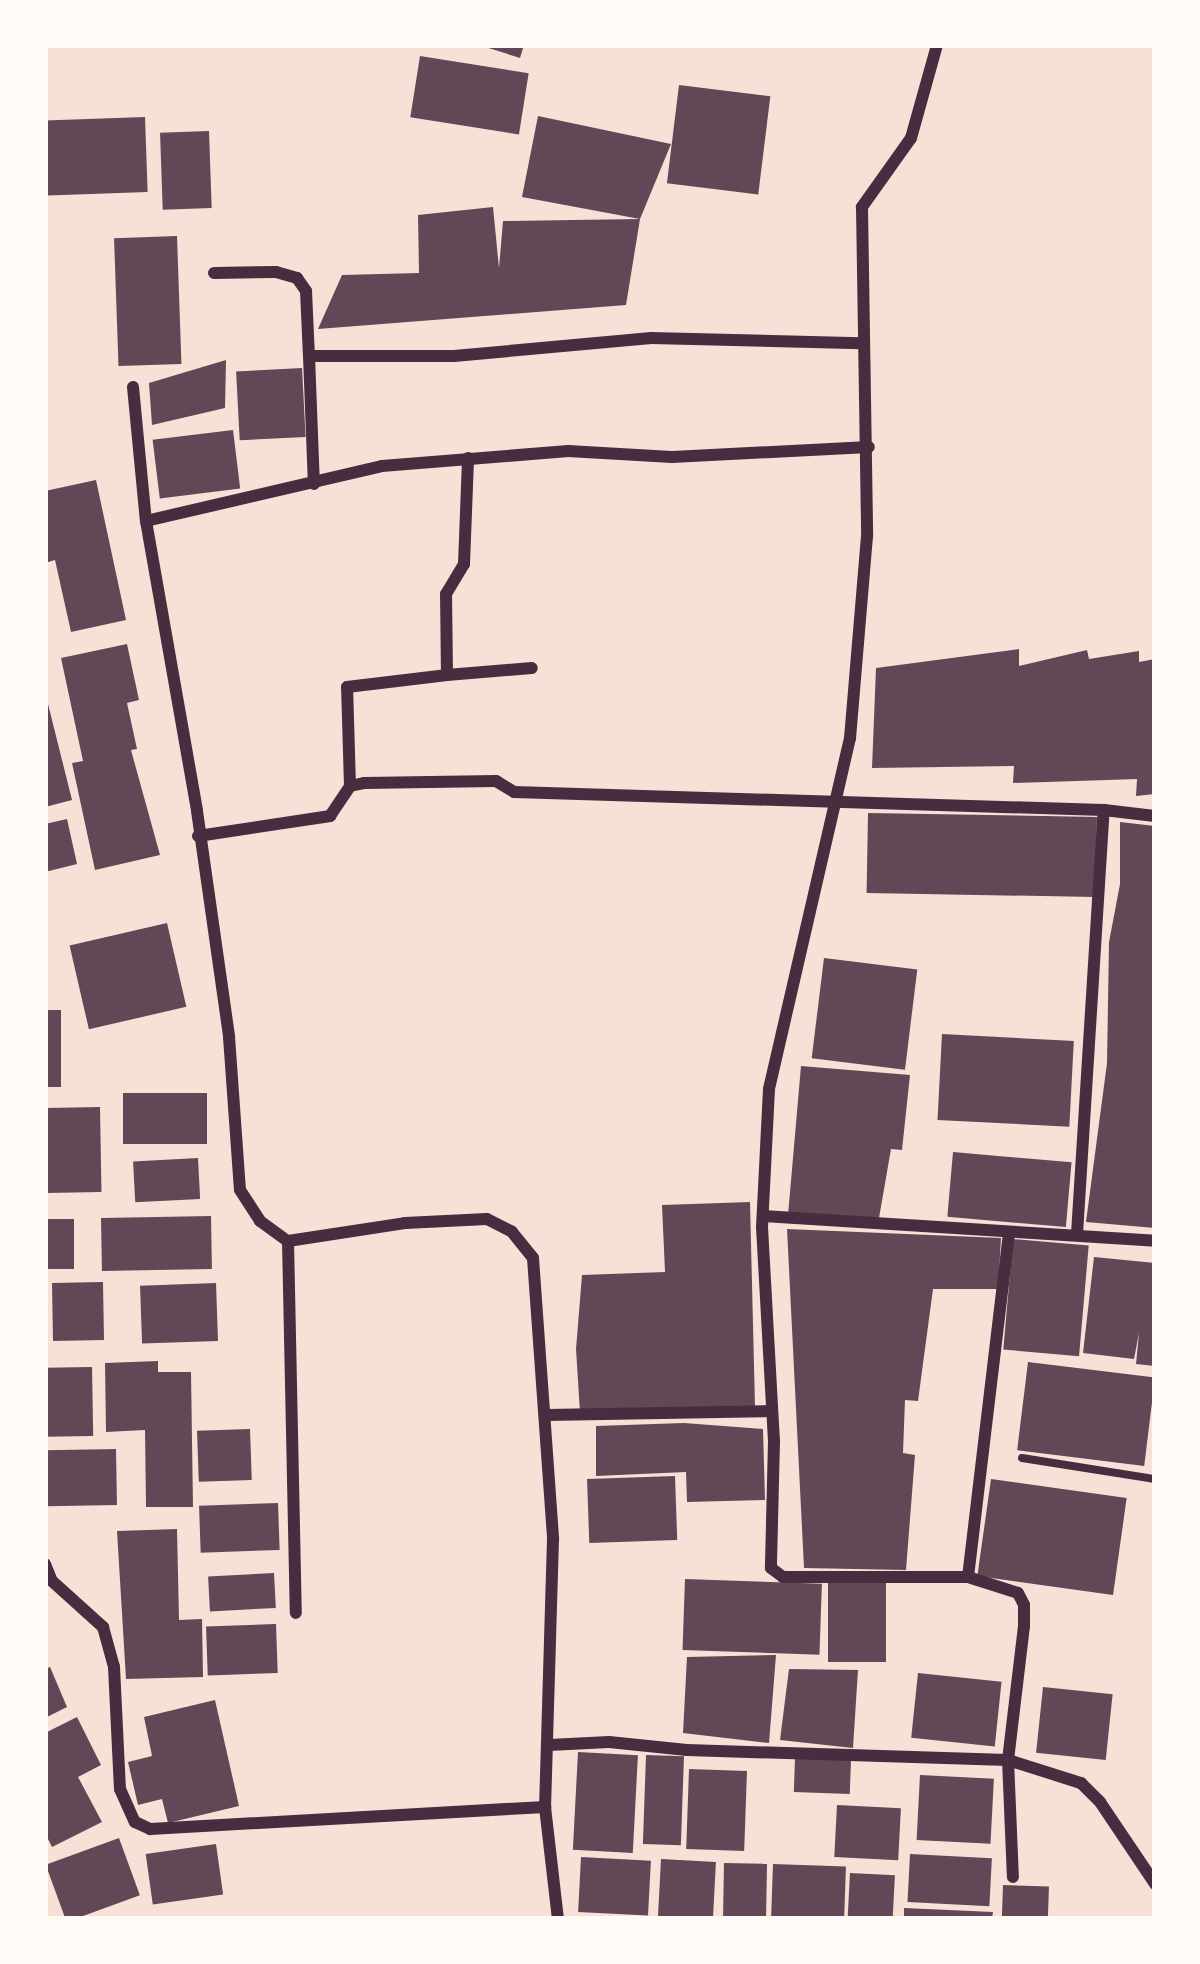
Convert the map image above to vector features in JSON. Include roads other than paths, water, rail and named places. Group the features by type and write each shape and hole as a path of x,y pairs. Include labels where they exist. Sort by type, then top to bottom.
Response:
{"street":[{"path":"937,45 911,138 862,207 860,343 869,447 867,536 839,804 769,1089 763,1216 773,1574 968,1577 1012,1587 1024,1605 1008,1760 1013,1877"},
{"path":"214,273 297,278 306,291 314,484"},
{"path":"309,356 454,356 651,338 860,343"},
{"path":"133,387 146,521 229,1037 240,1190 260,1221 288,1241 428,1221 498,1223 533,1258 553,1539 545,1807 558,1919"},
{"path":"146,521 382,466 568,451 672,457 869,447"},
{"path":"447,675 446,594 464,564 468,458"},
{"path":"198,836 330,816 350,786 347,687 532,668"},
{"path":"350,786 496,781 514,792 1104,810 1155,816"},
{"path":"1077,1234 1104,810"},
{"path":"763,1216 1155,1241"},
{"path":"968,1577 1009,1233"},
{"path":"288,1241 296,1613"},
{"path":"546,1415 771,1411"},
{"path":"45,1564 52,1581 103,1628 114,1667 120,1789 135,1822 150,1829 545,1807"},
{"path":"549,1745 609,1742 687,1750 1008,1760 1082,1783 1155,1884"}]}
